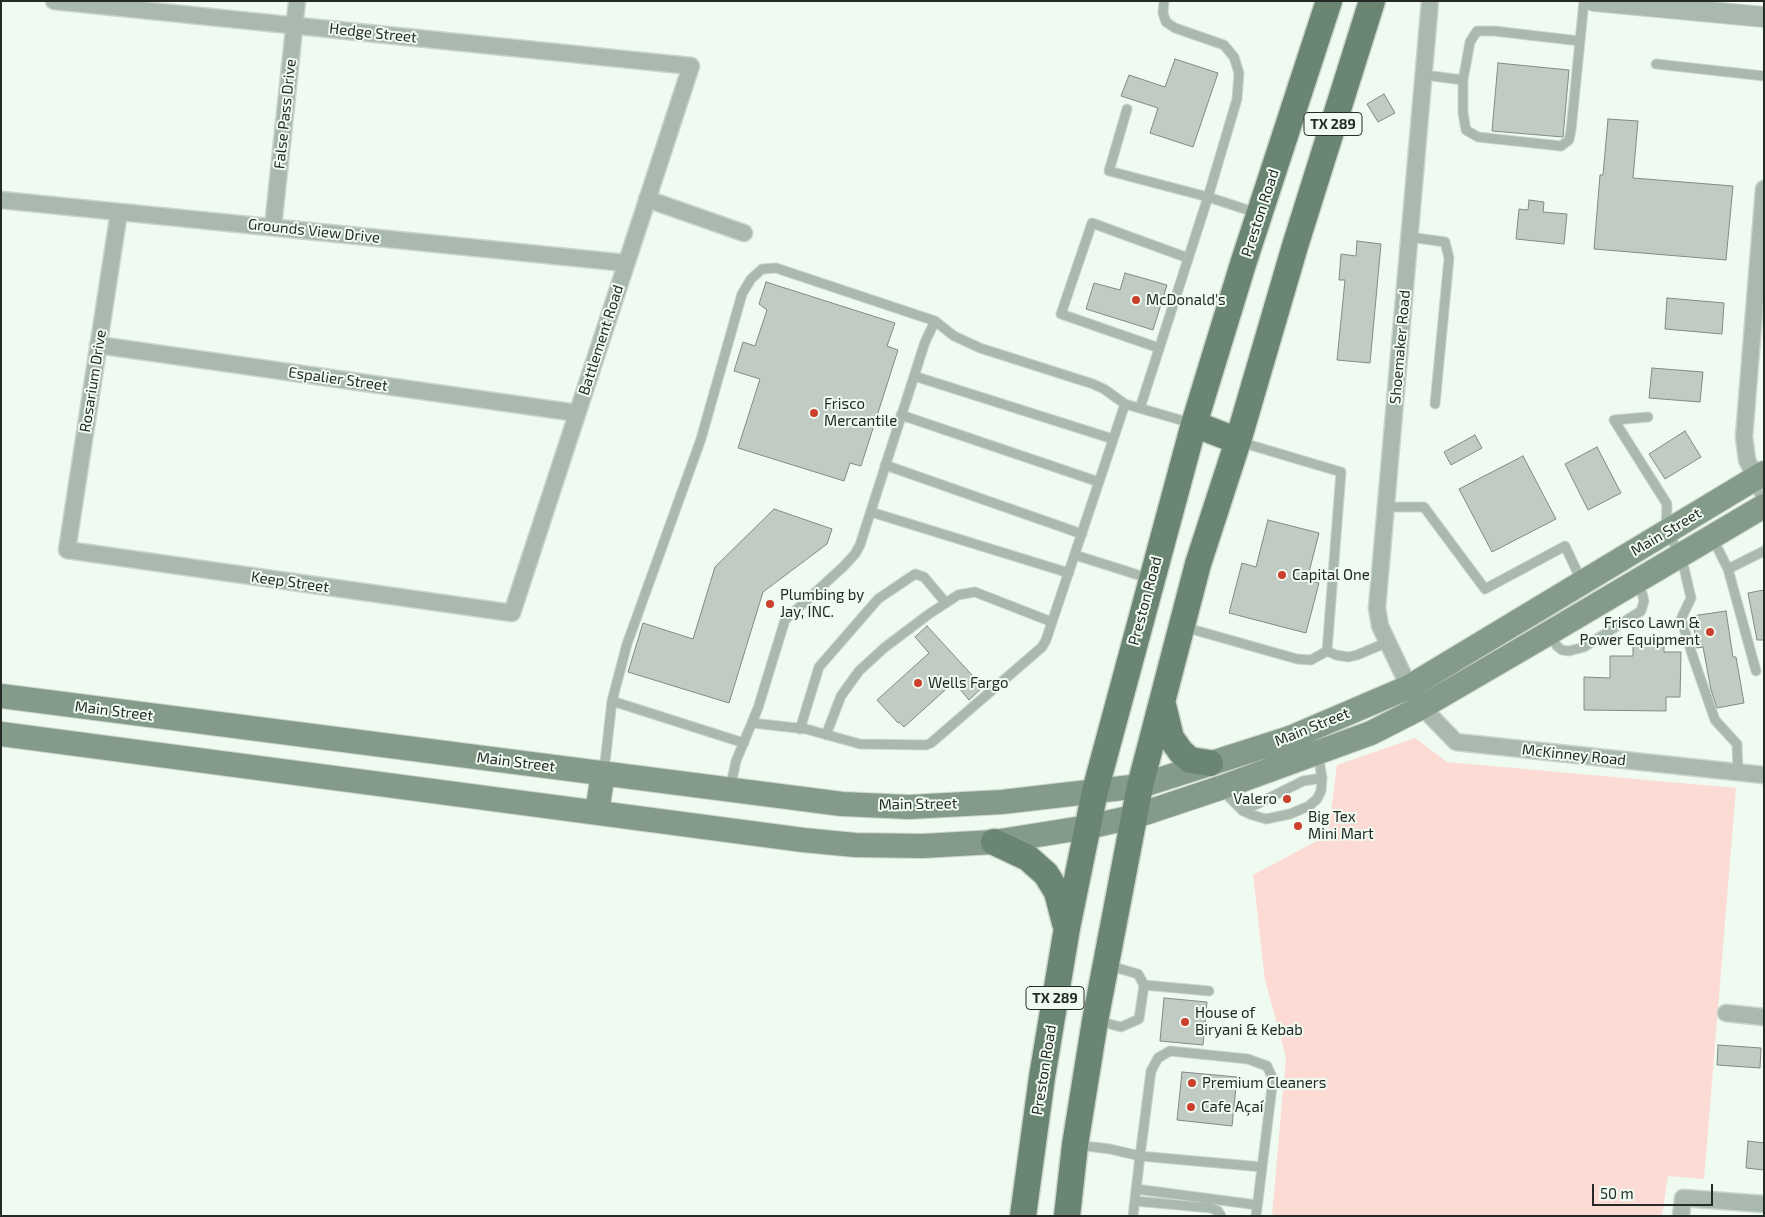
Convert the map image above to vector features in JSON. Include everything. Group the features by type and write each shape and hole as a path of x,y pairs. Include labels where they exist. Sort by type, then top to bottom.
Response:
{"main road":[{"name":"Preston Road","path":"1023,1216 1042,1077 1067,928 1094,791 1194,424 1329,1"},
{"name":"TX 289","path":"1068,1216 1075,1145 1095,1020 1140,786 1198,564 1238,441 1298,236 1372,1"},
{"path":"1194,424 1238,441"},
{"name":"Main Street","path":"1,734 803,840 855,845 923,846 994,842 1088,827 1133,817 1220,788 1371,733 1415,697 1582,582 1666,532 1761,482"},
{"name":"Main Street","path":"1,696 842,804 909,807 1002,802 1140,786 1415,697 1549,633 1764,506"},
{"path":"1162,701 1171,738 1178,748 1190,760 1210,763"},
{"path":"597,812 603,774"},
{"path":"994,842 1028,858 1046,874 1057,892 1067,928"}],"street":[{"name":"Hedge Street","path":"54,1 691,66"},
{"name":"False Pass Drive","path":"273,227 298,1"},
{"name":"Shoemaker Road","path":"1415,697 1380,626 1377,608 1430,1"},
{"path":"1594,1 1681,5 1764,16"},
{"name":"Battlement Road","path":"512,614 691,66"},
{"path":"1761,482 1747,460 1744,436 1760,286 1764,191"},
{"path":"647,199 744,233"},
{"name":"Grounds View Drive","path":"1,200 626,264"},
{"name":"Rosarium Drive","path":"67,550 118,212"},
{"name":"Espalier Street","path":"98,346 577,413"},
{"name":"Keep Street","path":"67,550 512,614"},
{"name":"McKinney Road","path":"1415,697 1456,742 1764,775"},
{"path":"1726,1012 1764,1017"},
{"path":"1682,1216 1683,1198 1764,1204"}],"lane":[{"path":"1140,408 1208,197 1236,99 1239,73 1234,57 1224,45 1175,28 1166,22 1162,13 1164,1"},
{"path":"1580,41 1494,31 1477,31 1470,42 1463,80 1466,130 1478,137 1561,146 1569,140 1571,130 1580,41 1584,1"},
{"path":"1656,64 1764,76"},
{"path":"1424,75 1463,80"},
{"path":"1127,110 1108,172 1208,197 1260,214"},
{"path":"1159,348 1061,314 1092,223 1188,258"},
{"path":"1410,237 1445,242 1449,258 1435,404"},
{"path":"603,774 612,701 627,644 701,440 742,294 751,279 762,269 776,268 935,321 966,343 1093,384 1104,389 1125,404 1194,424"},
{"path":"730,790 736,761 752,723 785,620 855,554 860,545 925,342 935,321"},
{"path":"914,376 1113,439"},
{"path":"752,723 800,729 860,744 926,745 931,743 1042,647 1069,573 1125,404"},
{"path":"901,415 1099,482"},
{"path":"1648,417 1614,420 1668,504 1666,532 1681,555 1691,598 1681,619 1716,720 1737,744 1738,772"},
{"path":"1238,441 1341,472 1327,651"},
{"path":"885,465 1082,534"},
{"path":"1386,507 1424,507 1485,589 1566,546 1582,582"},
{"path":"870,512 1069,573"},
{"path":"1712,537 1728,569 1756,671"},
{"path":"1728,569 1764,551"},
{"path":"1075,555 1151,579"},
{"path":"800,729 819,667 878,599 916,574 924,577 946,603"},
{"path":"826,736 840,696 859,671 884,648 958,595 975,592 1052,622"},
{"path":"1182,626 1296,659 1311,660 1327,651"},
{"path":"1327,651 1348,657 1358,655 1388,642"},
{"path":"612,701 744,743"},
{"path":"1220,788 1244,811 1266,819 1290,814 1309,806 1318,799 1322,792 1318,752"},
{"path":"1244,811 1303,781 1322,778"},
{"path":"1095,1020 1121,1027 1139,1019 1144,985 1138,974 1106,964"},
{"path":"1144,985 1209,991"},
{"path":"1133,1216 1151,1071 1158,1058 1170,1051 1248,1059 1267,1066 1273,1079 1256,1216"},
{"path":"1075,1145 1110,1149 1140,1156 1262,1167"},
{"path":"1136,1189 1257,1205"},
{"path":"1135,1201 1211,1208 1218,1211 1221,1216"}],"shaded area":[{"path":"1415,738 1447,762 1736,788 1704,1179 1668,1176 1662,1216 1272,1216 1286,1057 1265,980 1253,875 1328,835 1337,765"}],"building":[{"path":"1175,59 1218,73 1193,147 1150,133 1158,108 1121,96 1129,75 1165,87"},
{"path":"1498,63 1569,70 1563,137 1492,131"},
{"path":"1384,94 1395,113 1378,122 1367,104"},
{"path":"1608,119 1638,121 1633,178 1733,186 1726,260 1594,249 1600,175 1603,175"},
{"path":"1529,200 1544,202 1543,212 1567,214 1564,244 1516,239 1519,209 1528,210"},
{"path":"1357,241 1381,244 1370,363 1337,360 1345,280 1339,280 1341,254 1356,256"},
{"path":"1125,273 1167,285 1153,330 1086,309 1094,283 1120,290"},
{"name":"Frisco Mercantile","path":"766,282 895,323 887,346 898,350 861,466 850,463 844,481 738,448 760,379 734,371 743,342 755,346 767,310 759,304"},
{"path":"1667,298 1724,303 1722,334 1665,329"},
{"path":"1652,368 1703,372 1700,402 1649,398"},
{"path":"1685,431 1701,457 1665,479 1649,454"},
{"path":"1475,435 1482,448 1451,465 1444,452"},
{"path":"1597,447 1621,493 1588,510 1565,464"},
{"path":"1523,456 1556,519 1492,552 1459,489"},
{"path":"774,509 832,529 827,544 763,592 729,703 628,672 643,623 693,639 715,567"},
{"path":"1268,520 1319,533 1307,580 1319,583 1306,633 1229,613 1242,563 1256,567"},
{"path":"1764,590 1764,640 1757,640 1748,593"},
{"path":"1726,611 1733,657 1736,657 1744,703 1717,708 1711,690 1703,647 1697,648 1692,616"},
{"path":"927,626 983,687 969,700 954,682 904,727 877,700 929,653 915,637"},
{"path":"1633,644 1664,644 1664,652 1681,652 1680,697 1666,697 1666,711 1584,710 1584,677 1610,678 1610,656 1633,656"},
{"path":"1164,998 1207,1002 1203,1045 1160,1041"},
{"path":"1718,1045 1761,1048 1760,1068 1717,1065"},
{"path":"1182,1072 1237,1077 1232,1126 1177,1120"},
{"path":"1748,1141 1764,1143 1764,1170 1746,1168"}],"place":[{"name":"McDonald's","path":"1136,300"},
{"name":"Frisco Mercantile","path":"814,413"},
{"name":"Capital One","path":"1282,575"},
{"name":"Plumbing by Jay, INC.","path":"770,604"},
{"name":"Frisco Lawn & Power Equipment","path":"1710,632"},
{"name":"Wells Fargo","path":"918,683"},
{"name":"Valero","path":"1287,799"},
{"name":"Big Tex Mini Mart","path":"1298,826"},
{"name":"House of Biryani & Kebab","path":"1185,1022"},
{"name":"Premium Cleaners","path":"1192,1083"},
{"name":"Cafe Açaí","path":"1191,1107"}]}
